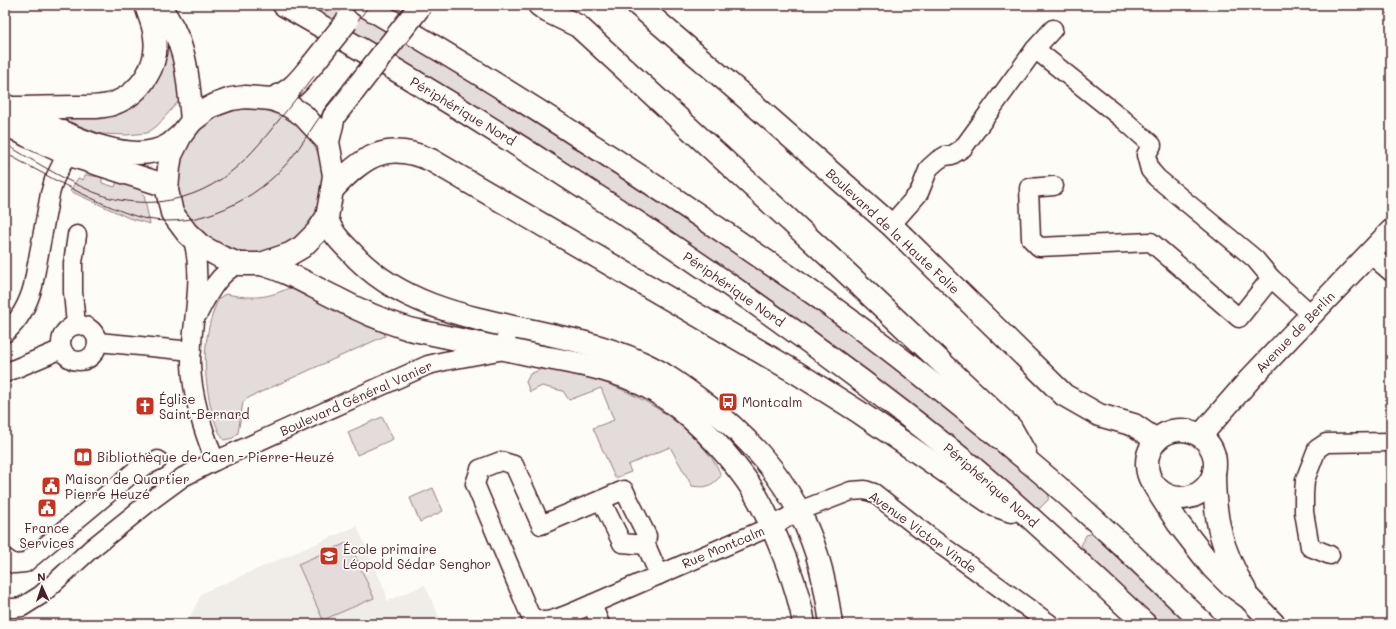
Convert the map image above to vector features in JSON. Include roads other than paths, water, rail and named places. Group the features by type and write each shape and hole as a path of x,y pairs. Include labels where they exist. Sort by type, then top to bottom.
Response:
{"main road":[{"path":"7,112 98,107 115,104 131,94 146,77 151,69 154,58 156,38 146,5"},
{"path":"158,5 178,38 188,70 186,128 171,155 167,186 168,201 172,213 193,240 221,257 239,264 261,264 290,254 302,246 317,232 327,217 332,190 334,175 328,142 334,116 421,5"},
{"name":"Périphérique Nord","path":"284,5 410,79 519,146 721,279 893,404 974,469 1030,518 1145,624"},
{"path":"272,99 286,93 295,85 359,5"},
{"path":"364,5 542,112 647,180 828,304 931,383 1032,465 1120,544 1204,624"},
{"path":"539,5 547,11 578,26 834,262 1011,428 1032,465"},
{"name":"Boulevard de la Haute Folie","path":"638,5 891,225 1064,395 1099,415 1134,425 1156,440"},
{"path":"71,146 130,152 145,152 163,148 170,144 209,108 231,99 245,97 272,99 290,106 303,115 328,142"},
{"path":"7,112 71,146 167,186"},
{"path":"332,190 351,170 373,156 384,153 405,151 418,154 431,160 810,381 859,412 994,505 1030,518"},
{"name":"Boulevard Général Vanier","path":"327,217 329,225 336,236 359,261 372,272 404,293 439,309 585,343 639,361 670,378 713,410 755,448 780,478 793,580 799,599 804,624"},
{"name":"Avenue de Berlin","path":"1200,436 1250,379 1391,231"},
{"name":"Boulevard Général Vanier","path":"261,264 277,268 336,299 382,320 409,329 581,364 642,384 665,398 695,421 710,436 738,469 754,491 786,519 818,557 831,624"},
{"path":"1250,598 1228,583 1213,568 1178,523 1151,481 1147,468 1147,460 1151,446 1162,435 1178,430 1193,432 1207,442 1212,449 1214,456 1214,504 1220,534 1236,575 1250,598 1274,624"},
{"path":"1151,481 1161,492 1168,496 1175,498 1190,497 1208,485 1214,472"}],"street":[{"path":"891,225 919,193 929,168 938,160 945,156 952,155 963,148 1035,49 1053,29"},
{"path":"1035,49 1059,67 1152,145 1146,154 1150,170 1153,174 1255,259 1271,278 1311,314"},
{"path":"5,333 15,324 25,309 29,299 33,286 50,194 54,180 71,146"},
{"path":"1054,186 1029,188 1031,239 1039,247 1151,242 1239,318 1271,278"},
{"path":"76,325 73,292 73,263 77,235"},
{"path":"193,240 198,266 196,318 193,332 192,380 206,438 215,461"},
{"path":"1370,254 1391,272"},
{"path":"196,318 221,276 233,266 239,264"},
{"path":"82,325 93,331 98,342 94,353 85,360 74,360 65,354 62,349 61,342 65,331 70,327 82,325"},
{"path":"502,348 511,326"},
{"path":"98,342 192,351"},
{"name":"Boulevard Général Vanier","path":"10,608 29,603 41,595 91,549 183,477 215,461 428,365 494,352 502,348"},
{"path":"5,373 62,349"},
{"path":"1330,555 1310,547 1304,512 1305,480 1316,449 1326,443 1391,442"},
{"path":"5,558 14,564 25,563 135,471 158,460"},
{"name":"Rue Montcalm","path":"659,575 646,545 646,536 624,490 541,525 514,465 501,461 480,469 475,484 530,615 543,621 550,620 592,604 659,575 786,519"},
{"name":"Avenue Victor Vinde","path":"786,519 851,491 865,490 874,493 930,537 1050,624"},
{"path":"601,500 622,543 646,545"},
{"path":"592,604 600,624"}],"tram line":[{"path":"5,144 68,180 113,199 133,202 158,202 182,197 203,190 221,179 252,152 370,5"},
{"path":"5,153 89,197 136,216 147,219 167,221 187,220 207,215 244,199 276,175 289,161 324,111 410,5"}],"place":[{"name":"Montcalm","path":"728,402"},
{"name":"Église Saint-Bernard","path":"145,406"},
{"name":"Bibliothèque de Caen - Pierre-Heuzé","path":"83,457"},
{"name":"Maison de Quartier Pierre Heuzé","path":"51,486"},
{"name":"France Services","path":"47,508"},
{"name":"École primaire Léopold Sédar Senghor","path":"329,556"}]}
